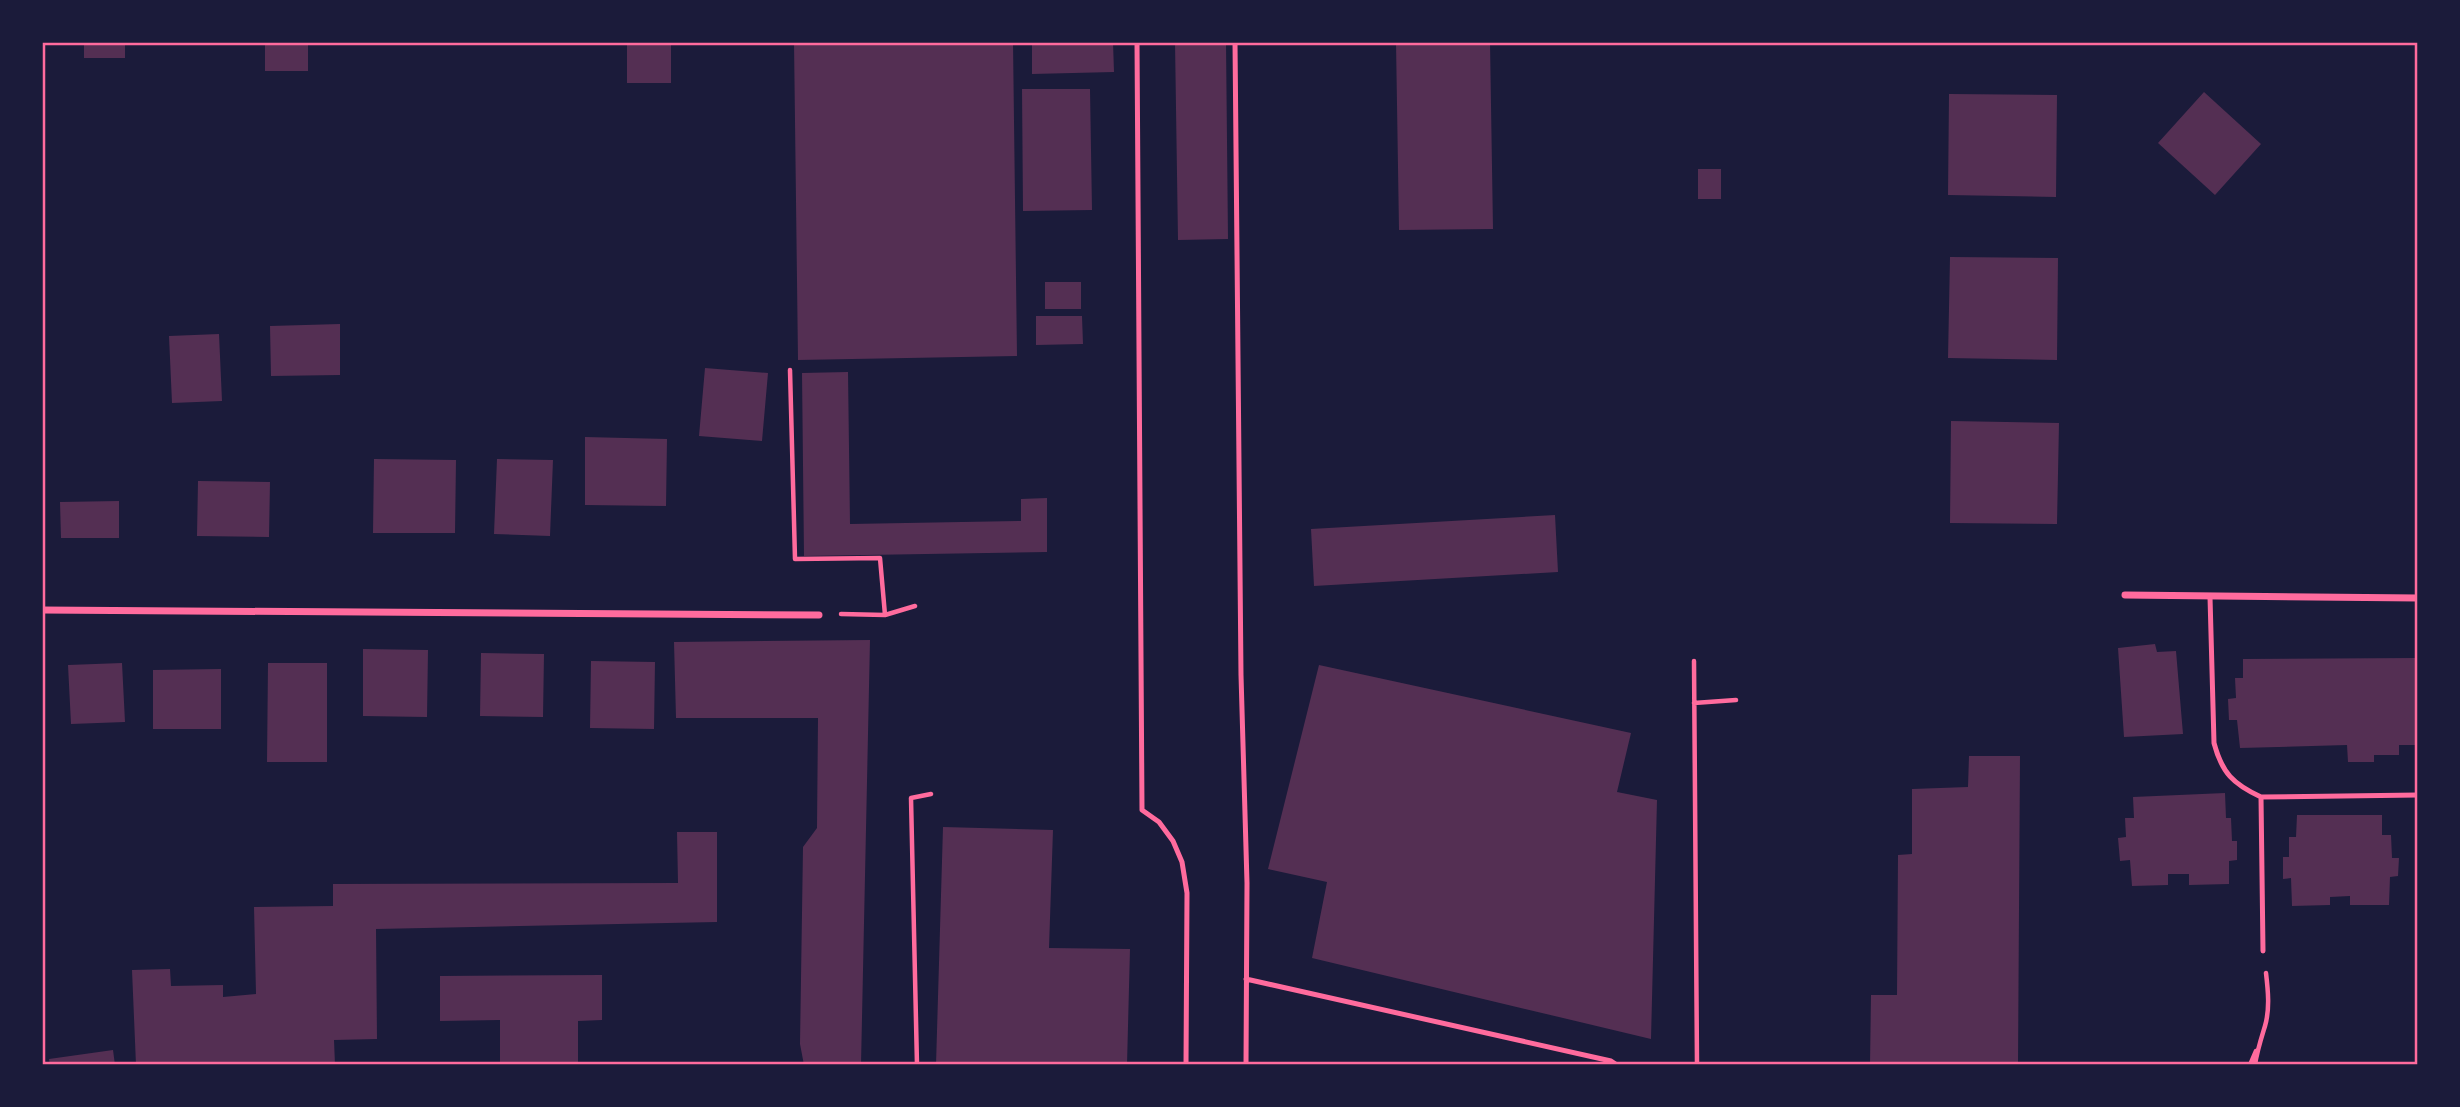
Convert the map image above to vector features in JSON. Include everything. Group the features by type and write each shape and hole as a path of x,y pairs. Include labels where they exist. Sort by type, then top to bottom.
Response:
{"street":[{"path":"2125,595 2418,597"},
{"path":"42,610 820,615"}],"lane":[{"path":"1137,42 1142,810 1159,822 1173,841 1182,862 1187,893 1186,1065"},
{"path":"1235,42 1241,675 1247,883 1246,1065"},
{"path":"2210,597 2214,743 2219,760 2229,777 2243,788 2262,797 2418,795"},
{"path":"2262,797 2263,951"},
{"path":"1246,979 1611,1061 1617,1065"}],"path":[{"path":"790,370 795,559 880,558 885,615"},
{"path":"820,615 885,615 915,606"},
{"path":"1694,661 1697,1065"},
{"path":"1694,703 1736,700"},
{"path":"917,1065 911,798 931,794"},
{"path":"2250,1065 2266,1023 2269,994 2263,951"},
{"path":"2255,1065 2257,1047"}],"building":[{"path":"84,42 125,42 125,58 84,58"},
{"path":"265,42 308,42 308,71 265,71"},
{"path":"627,42 671,42 671,83 627,83"},
{"path":"794,42 1013,42 1017,356 798,360"},
{"path":"1032,42 1113,42 1114,72 1032,74"},
{"path":"1175,42 1226,42 1228,239 1178,240"},
{"path":"1396,42 1490,42 1493,229 1399,230"},
{"path":"1022,89 1090,89 1092,210 1023,211"},
{"path":"2204,92 2261,144 2215,195 2158,143"},
{"path":"1949,94 2057,95 2056,197 1948,195"},
{"path":"1698,169 1721,169 1721,199 1698,199"},
{"path":"1950,257 2058,258 2057,360 1948,358"},
{"path":"1045,282 1081,282 1081,309 1045,309"},
{"path":"1036,316 1082,316 1083,344 1036,345"},
{"path":"340,324 340,375 271,376 270,326"},
{"path":"219,334 222,401 172,403 169,336"},
{"path":"705,368 768,373 762,441 699,436"},
{"path":"848,372 850,524 1021,521 1021,499 1047,498 1047,552 804,556 802,373"},
{"path":"1951,421 2059,423 2057,524 1950,523"},
{"path":"585,437 667,439 666,506 585,505"},
{"path":"374,459 456,460 455,533 373,533"},
{"path":"497,459 553,460 550,536 494,534"},
{"path":"198,481 270,482 269,537 197,536"},
{"path":"119,501 119,538 61,538 60,502"},
{"path":"1555,515 1558,572 1314,586 1311,529"},
{"path":"870,640 861,1065 804,1065 800,1044 803,847 817,828 818,718 676,718 674,642"},
{"path":"2155,644 2157,652 2176,651 2183,734 2124,737 2118,648"},
{"path":"363,649 428,650 427,717 363,716"},
{"path":"481,653 544,654 543,717 480,716"},
{"path":"2418,658 2418,745 2399,745 2399,755 2374,755 2374,762 2348,762 2347,745 2240,748 2237,720 2229,720 2228,699 2236,698 2235,678 2243,678 2243,659"},
{"path":"591,661 655,662 654,729 590,728"},
{"path":"122,663 125,722 71,724 68,665"},
{"path":"268,663 327,663 327,762 267,762"},
{"path":"1319,665 1631,733 1617,792 1657,800 1651,1039 1312,958 1327,882 1268,869"},
{"path":"221,669 221,729 153,729 153,670"},
{"path":"1969,756 2020,756 2018,1065 1870,1065 1871,995 1897,995 1898,855 1912,854 1912,789 1968,787"},
{"path":"2225,793 2226,818 2231,818 2232,841 2237,841 2237,860 2229,861 2229,884 2189,885 2189,874 2168,874 2168,885 2132,886 2130,860 2120,861 2118,838 2126,837 2125,818 2134,818 2133,797"},
{"path":"2297,815 2382,815 2382,835 2391,835 2392,858 2399,858 2398,876 2390,877 2389,905 2350,905 2350,896 2330,897 2330,905 2292,906 2291,878 2283,879 2283,857 2289,857 2289,837 2296,837"},
{"path":"943,827 1053,830 1049,948 1130,949 1127,1065 936,1065"},
{"path":"677,832 717,832 717,922 376,929 377,1039 334,1040 335,1065 136,1065 132,970 170,969 171,986 223,985 223,997 256,994 254,907 333,906 333,884 678,883"},
{"path":"602,975 602,1020 578,1021 578,1065 500,1065 500,1020 440,1021 440,976"},
{"path":"113,1050 115,1065 50,1065 49,1059"}]}
